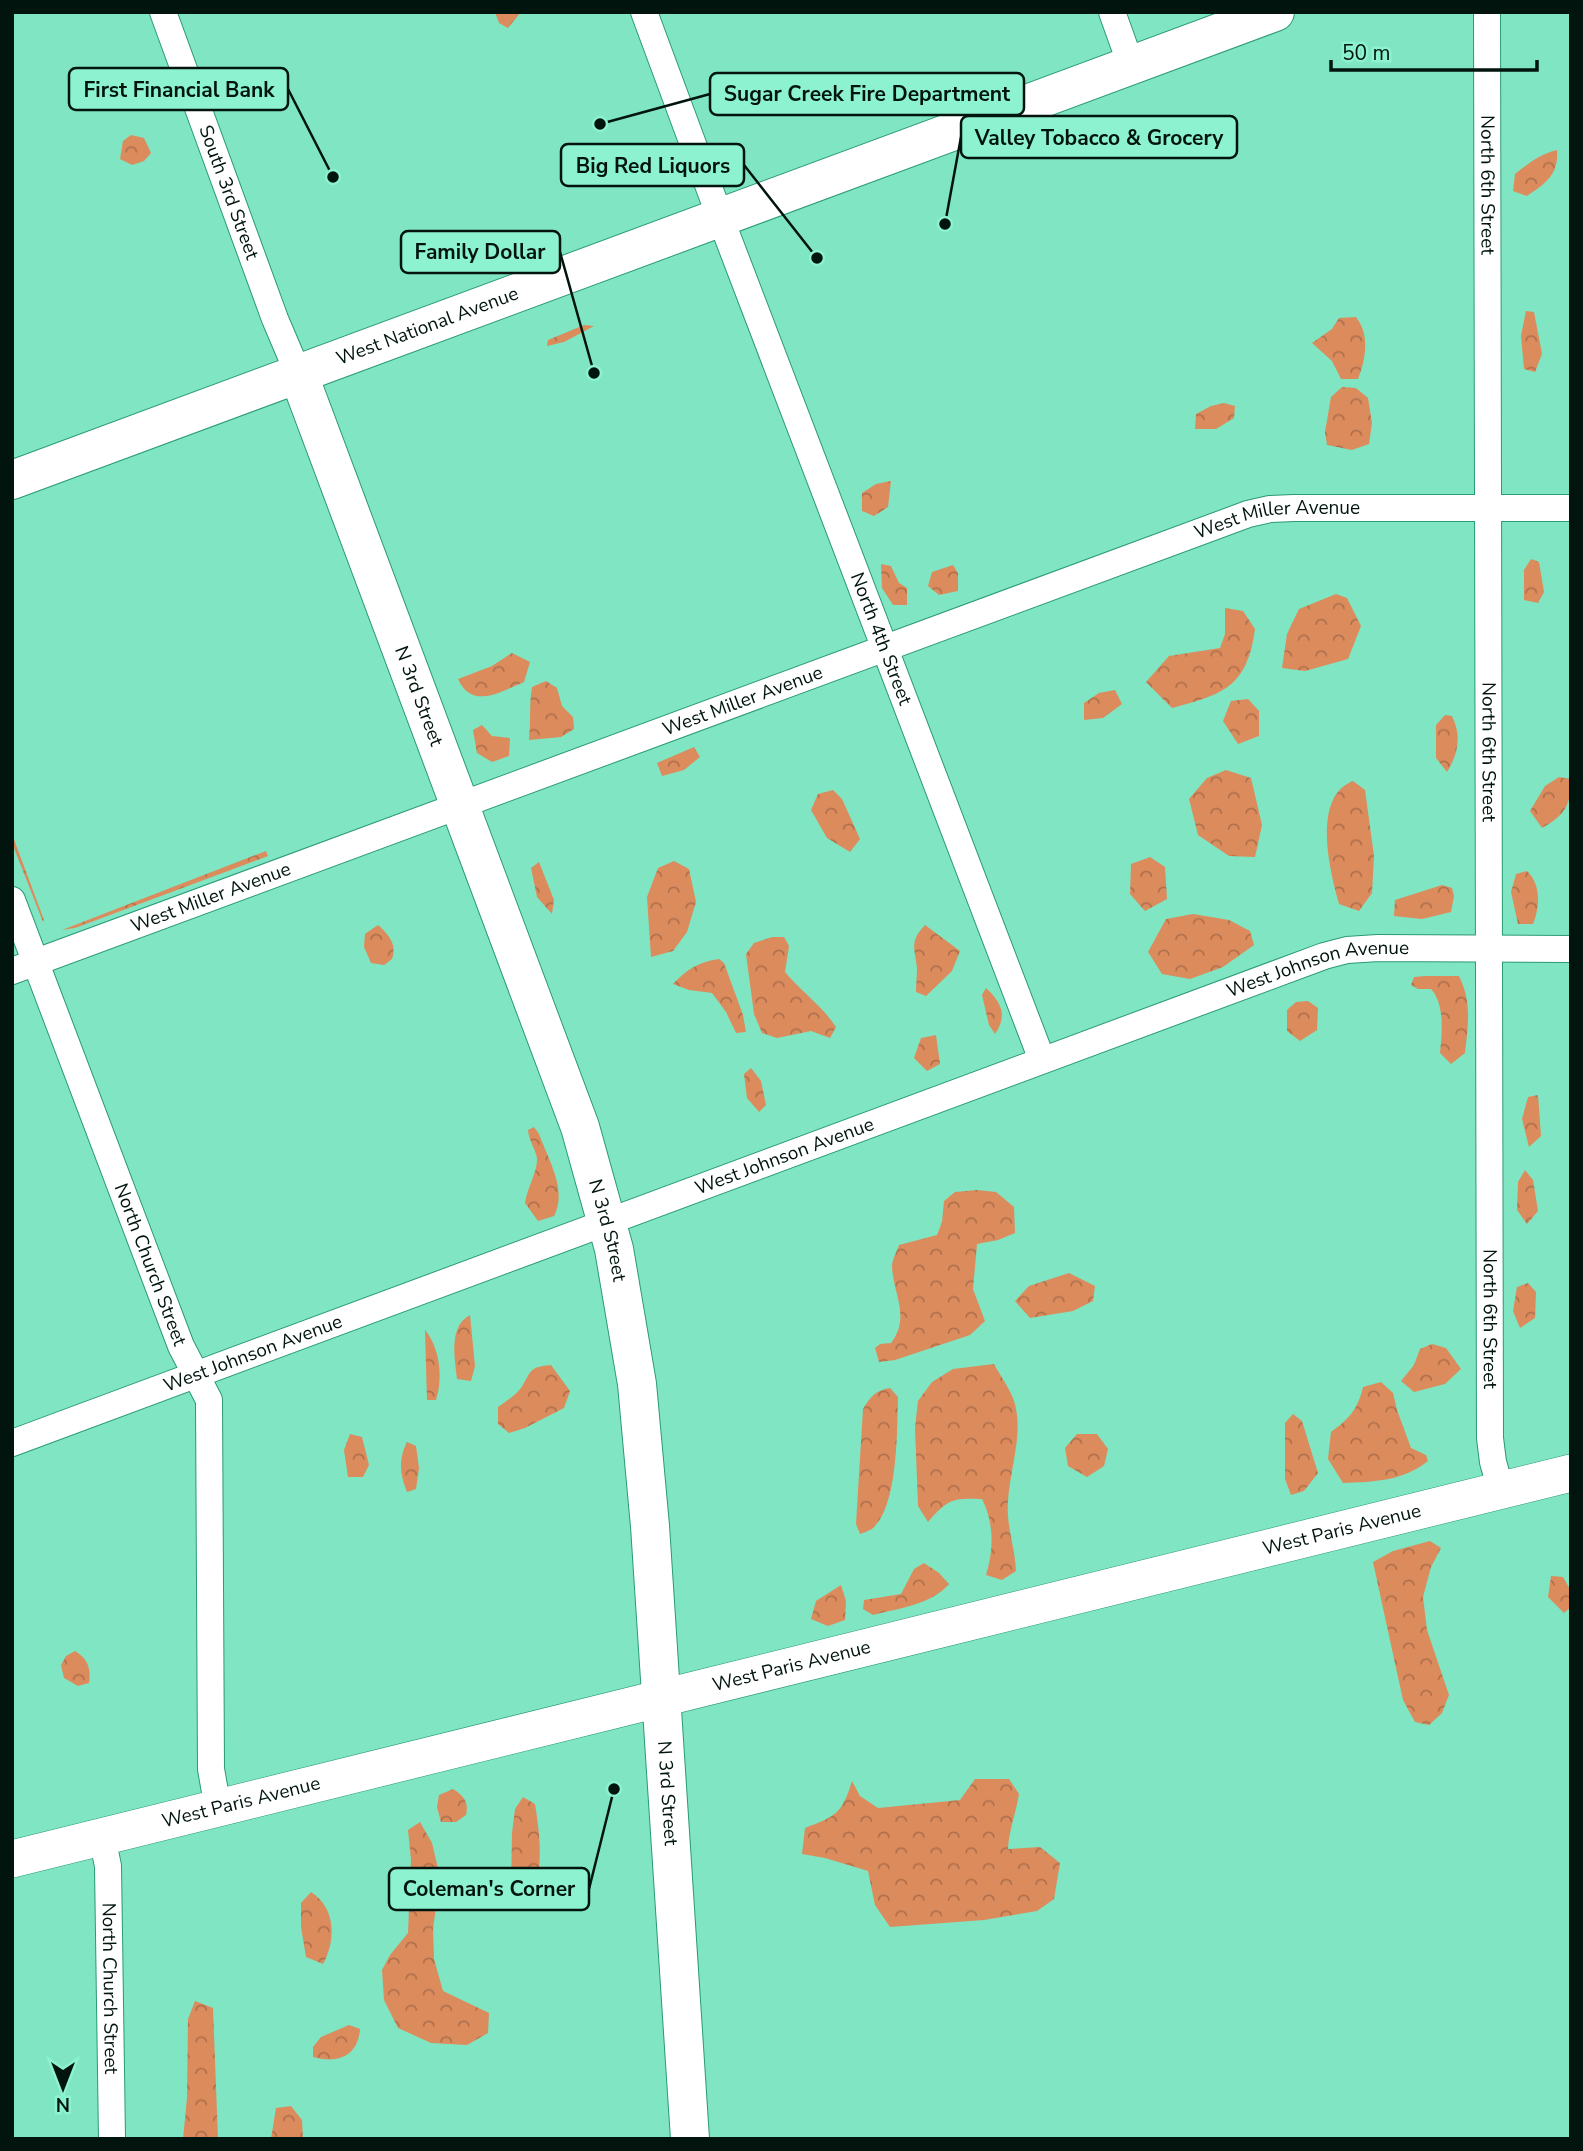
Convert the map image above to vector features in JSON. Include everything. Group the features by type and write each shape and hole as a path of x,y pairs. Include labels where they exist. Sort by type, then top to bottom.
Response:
{"main road":[{"name":"West National Avenue","path":"12,480 1275,12"},
{"name":"N 3rd Street","path":"298,373 580,1127 614,1249 636,1384 650,1526 690,2139"},
{"name":"West Paris Avenue","path":"12,1858 103,1838 1571,1473"}],"street":[{"name":"South 3rd Street","path":"163,12 275,319 298,373"},
{"name":"North 4th Street","path":"644,12 1042,1060"},
{"path":"1112,12 1131,65"},
{"name":"North 6th Street","path":"1487,12 1490,1437 1493,1462 1501,1490"},
{"name":"West Miller Avenue","path":"24,966 1248,514 1270,509 1294,508 1571,508"},
{"name":"North Church Street","path":"12,900 24,966 181,1346 209,1400 211,1769 218,1809"},
{"name":"West Johnson Avenue","path":"12,1443 1324,956 1347,950 1571,949"},
{"name":"North Church Street","path":"103,1838 108,1866 112,2139"}],"green space":[{"path":"495,12 521,12 508,28 499,23"},
{"path":"131,135 144,138 151,153 144,161 132,165 120,159 123,141"},
{"path":"1557,150 1556,166 1545,183 1527,196 1513,191 1515,174 1540,156"},
{"path":"1526,311 1534,312 1542,354 1535,372 1524,369 1521,336"},
{"path":"1356,317 1365,339 1363,363 1358,379 1341,379 1332,361 1312,343 1332,329 1339,318"},
{"path":"584,325 594,326 564,342 547,346 548,340"},
{"path":"1342,387 1356,388 1368,398 1372,423 1369,444 1352,450 1327,445 1325,432 1331,397"},
{"path":"1224,403 1235,406 1234,418 1216,429 1195,429 1196,414"},
{"path":"891,481 888,507 874,516 862,511 862,493 876,484"},
{"path":"1531,559 1539,562 1544,592 1538,603 1524,600 1524,570"},
{"path":"881,564 891,566 899,583 907,588 907,605 893,605 882,588"},
{"path":"953,565 958,573 958,591 939,595 928,586 932,572"},
{"path":"1336,594 1347,598 1361,626 1348,659 1305,671 1282,668 1287,634 1299,609"},
{"path":"1225,608 1243,611 1255,629 1246,664 1239,676 1219,692 1172,708 1146,682 1169,656 1220,648 1225,634"},
{"path":"512,653 530,662 524,682 496,694 479,696 471,694 458,679 492,666"},
{"path":"546,681 557,688 562,706 573,717 574,729 561,737 529,740 532,687"},
{"path":"1115,690 1122,704 1103,718 1084,720 1084,703 1099,693"},
{"path":"1248,699 1259,711 1259,736 1238,744 1223,721 1231,701"},
{"path":"1445,715 1452,716 1458,738 1456,752 1447,772 1436,758 1436,725"},
{"path":"482,725 492,736 510,738 509,756 492,762 477,753 473,730"},
{"path":"694,747 700,757 684,770 662,776 657,763"},
{"path":"1226,770 1251,778 1262,825 1255,857 1229,856 1198,835 1189,799 1207,778"},
{"path":"1559,777 1571,779 1568,803 1556,819 1542,828 1530,811 1545,786"},
{"path":"1353,781 1365,790 1374,856 1372,893 1359,911 1339,904 1331,874 1327,836 1332,802 1340,790"},
{"path":"833,790 842,799 860,839 850,852 827,838 811,810 818,794"},
{"path":"12,834 44,920 43,922 12,843"},
{"path":"266,851 268,856 75,928 62,930"},
{"path":"1150,857 1165,867 1167,899 1145,911 1130,894 1131,864"},
{"path":"674,861 689,869 696,902 687,932 673,951 651,957 647,897 658,868"},
{"path":"539,862 554,900 552,914 537,897 531,868"},
{"path":"1527,871 1537,889 1537,910 1533,924 1518,924 1511,892 1516,874"},
{"path":"1442,885 1452,888 1454,896 1451,912 1422,919 1394,916 1395,900"},
{"path":"1193,914 1229,920 1250,931 1254,945 1223,967 1190,979 1162,974 1148,952 1166,919"},
{"path":"378,925 393,944 392,959 384,965 371,963 364,947 365,934"},
{"path":"925,925 960,951 952,971 926,996 916,992 914,945"},
{"path":"772,937 784,937 789,946 785,972 836,1027 830,1038 811,1031 777,1038 762,1033 754,1014 746,954 754,943"},
{"path":"719,959 724,963 743,1015 746,1032 736,1033 726,1012 712,993 689,990 673,984 694,967"},
{"path":"1459,976 1466,995 1468,1014 1465,1053 1451,1064 1440,1053 1442,1020 1435,995 1431,989 1418,989 1411,985 1414,977"},
{"path":"986,988 996,998 1001,1009 1001,1021 995,1034 989,1025 982,995"},
{"path":"1308,1001 1318,1008 1317,1030 1300,1041 1287,1031 1287,1010 1296,1002"},
{"path":"936,1035 940,1064 927,1071 914,1058 921,1038"},
{"path":"751,1068 761,1081 766,1105 759,1112 747,1098 744,1074"},
{"path":"1538,1095 1541,1136 1529,1147 1522,1119 1528,1097"},
{"path":"534,1127 551,1164 559,1196 554,1216 538,1221 525,1203 537,1163 528,1130"},
{"path":"1525,1170 1533,1180 1538,1211 1527,1224 1517,1210 1518,1182"},
{"path":"955,1192 996,1192 1014,1207 1015,1233 977,1244 973,1289 985,1321 970,1335 895,1360 879,1362 875,1348 880,1344 891,1343 900,1324 892,1266 899,1245 937,1235 942,1222 944,1201"},
{"path":"1069,1273 1095,1286 1093,1301 1073,1311 1030,1318 1015,1301 1029,1286"},
{"path":"1528,1283 1536,1292 1535,1318 1520,1328 1513,1311 1517,1287"},
{"path":"470,1315 475,1366 471,1381 457,1379 454,1353 458,1327"},
{"path":"425,1330 434,1345 439,1364 436,1400 427,1400"},
{"path":"1432,1344 1446,1348 1461,1369 1445,1384 1414,1392 1401,1381 1414,1365 1420,1349"},
{"path":"994,1364 1013,1398 1018,1423 1008,1510 1016,1571 1002,1580 986,1575 992,1536 982,1499 951,1501 928,1522 918,1506 915,1428 918,1401 932,1382 953,1369"},
{"path":"551,1365 570,1391 564,1408 509,1433 498,1424 498,1407 519,1391 532,1371"},
{"path":"1381,1382 1393,1393 1411,1448 1426,1455 1428,1461 1409,1473 1398,1476 1377,1481 1343,1483 1328,1459 1331,1432 1352,1413 1363,1387"},
{"path":"890,1388 898,1397 892,1483 883,1515 874,1527 860,1534 856,1524 863,1409 874,1395"},
{"path":"1293,1414 1302,1421 1318,1473 1304,1491 1291,1495 1285,1479 1285,1423"},
{"path":"350,1434 362,1437 369,1465 363,1477 348,1477 344,1450"},
{"path":"1077,1434 1097,1434 1108,1449 1104,1466 1087,1477 1068,1466 1065,1448"},
{"path":"407,1442 416,1446 419,1468 416,1489 407,1492 401,1467"},
{"path":"1430,1541 1441,1548 1431,1567 1423,1597 1427,1630 1449,1695 1442,1713 1429,1725 1415,1722 1403,1700 1373,1562 1393,1551"},
{"path":"924,1563 949,1584 942,1591 914,1605 873,1615 863,1609 864,1600 901,1594 914,1569"},
{"path":"1551,1576 1563,1577 1571,1591 1571,1607 1564,1613 1548,1597"},
{"path":"841,1585 846,1601 845,1620 828,1626 811,1619 816,1601"},
{"path":"75,1651 88,1664 89,1673 89,1683 78,1686 64,1678 61,1665 66,1656"},
{"path":"975,1779 1009,1779 1019,1794 1008,1849 1040,1847 1060,1863 1054,1899 1037,1911 984,1920 890,1927 875,1905 868,1871 802,1854 805,1828 831,1817 841,1807 852,1781 860,1796 878,1808 960,1800"},
{"path":"453,1789 465,1800 466,1815 456,1822 441,1822 437,1807 439,1795"},
{"path":"523,1797 535,1804 540,1852 538,1875 531,1898 519,1903 511,1890 512,1833 515,1809"},
{"path":"420,1822 432,1843 440,1877 433,1929 434,1959 443,1991 489,2013 488,2033 467,2045 431,2043 398,2028 384,2000 382,1970 408,1933 411,1860 408,1830"},
{"path":"311,1892 325,1907 331,1925 330,1945 323,1964 306,1957 301,1927 301,1903"},
{"path":"195,2001 213,2008 218,2139 183,2139 187,2098 188,2019"},
{"path":"349,2025 360,2029 351,2052 331,2059 313,2057 313,2047 321,2037"},
{"path":"291,2106 302,2120 303,2139 271,2139 276,2108"}],"place":[{"name":"Sugar Creek Fire Department","path":"600,124"},
{"name":"First Financial Bank","path":"333,177"},
{"name":"Valley Tobacco & Grocery","path":"945,224"},
{"name":"Big Red Liquors","path":"817,258"},
{"name":"Family Dollar","path":"594,373"},
{"name":"Coleman's Corner","path":"614,1789"}]}
